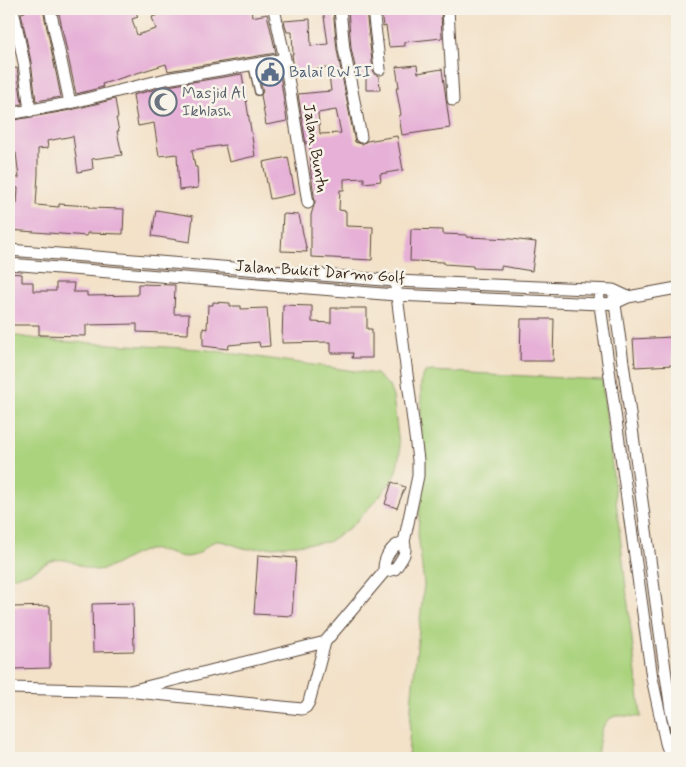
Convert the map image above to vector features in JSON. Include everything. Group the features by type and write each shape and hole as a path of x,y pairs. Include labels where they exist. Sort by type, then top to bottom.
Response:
{"street":[{"path":"13,9 24,63 30,110"},
{"path":"50,9 70,103"},
{"name":"Jalan Buntu","path":"274,9 285,59 308,203"},
{"path":"340,9 344,49 361,137"},
{"path":"373,9 380,69"},
{"path":"448,9 453,100"},
{"path":"9,114 70,103 166,79 285,59"},
{"name":"Jalan Bukit Darmo Golf","path":"9,250 396,281 614,290 628,297"},
{"name":"Jalan Bukit Darmo Golf","path":"9,264 396,295 600,304 615,303 628,297 677,288"},
{"path":"9,688 130,691 302,709 306,707 325,642 384,572 395,569 405,554 406,547 404,542 418,476 418,460 396,295 396,281"},
{"path":"599,290 652,678 659,714 671,758"},
{"path":"614,290 677,732"},
{"path":"130,691 325,642"},
{"path":"659,714 674,710"}],"lane":[{"path":"252,66 258,92"}],"green space":[{"path":"9,335 54,341 201,349 376,374 389,386 393,397 400,453 395,476 379,497 352,526 328,542 249,549 216,541 199,553 186,557 158,550 142,551 110,567 96,570 85,568 66,560 55,560 28,573 9,577"},
{"path":"425,372 602,380 641,717 616,716 610,718 601,733 597,758 408,758 412,693 424,584 418,534 421,488 421,382"}],"building":[{"path":"24,9 43,9 61,97 36,101 31,62 21,13 25,12"},
{"path":"58,9 77,9 78,12 93,9 94,12 102,9 135,9 138,17 132,19 137,35 156,29 152,17 176,9 251,9 252,17 267,14 276,53 168,71 166,64 102,84 103,87 76,94"},
{"path":"323,9 333,9 337,50 355,142 362,144 367,141 397,136 403,170 380,174 381,181 364,183 364,178 344,179 344,190 340,190 339,210 346,211 346,226 373,227 372,260 311,257 311,215 315,202 311,174 310,144 306,144 298,94 331,91 328,68 294,70 292,32 287,32 284,21 310,19 311,46 328,44","holes":["336,110 341,133 320,134 318,113"]},
{"path":"348,9 358,9 359,12 366,11 373,70 374,74 379,76 380,90 366,90 366,75 357,76 351,48"},
{"path":"381,9 441,9 442,38 405,42 405,46 389,47 386,26 383,27"},
{"path":"417,65 418,73 442,69 450,128 402,135 396,87 399,87 396,67"},
{"path":"17,68 22,104 9,106 9,69"},
{"path":"279,68 287,121 266,125 261,95 263,91 260,79 262,78 261,71"},
{"path":"242,74 255,156 229,162 225,145 192,150 195,167 197,167 198,188 179,190 177,154 159,156 154,123 138,126 133,95 168,86"},
{"path":"115,99 119,131 117,131 122,155 92,159 93,169 78,172 73,136 47,141 48,148 38,149 36,205 59,207 59,204 89,206 89,208 124,209 123,234 87,233 87,236 9,230 9,204 17,204 18,188 9,187 9,177 19,178 16,153 9,154 9,121 71,110"},
{"path":"288,157 295,194 270,199 263,162"},
{"path":"156,210 193,216 190,242 152,236"},
{"path":"283,214 299,215 307,252 281,251"},
{"path":"411,229 443,230 443,234 536,242 532,271 501,266 501,269 473,268 473,266 444,264 444,262 410,261"},
{"path":"9,273 22,274 22,282 33,282 33,291 56,291 56,283 74,283 73,292 87,292 87,296 138,295 138,284 175,285 174,314 189,314 188,334 137,332 137,324 86,325 86,336 39,335 39,325 9,325"},
{"path":"213,302 230,303 230,306 241,306 241,309 267,308 270,346 260,347 259,342 229,345 228,349 203,346 203,328 207,329 208,305 213,305"},
{"path":"283,305 312,306 312,322 331,323 331,308 367,308 367,329 372,329 372,358 352,358 353,353 331,353 331,342 282,343"},
{"path":"521,319 554,319 553,361 520,361"},
{"path":"672,337 673,365 635,367 633,339"},
{"path":"392,482 405,487 397,508 385,504"},
{"path":"258,555 296,558 292,616 254,614"},
{"path":"133,603 134,651 93,652 92,604"},
{"path":"50,606 50,668 13,669 12,607"}],"place":[{"name":"Balai RW II","path":"270,72"},
{"name":"Masjid Al Ikhlash","path":"163,102"}]}
